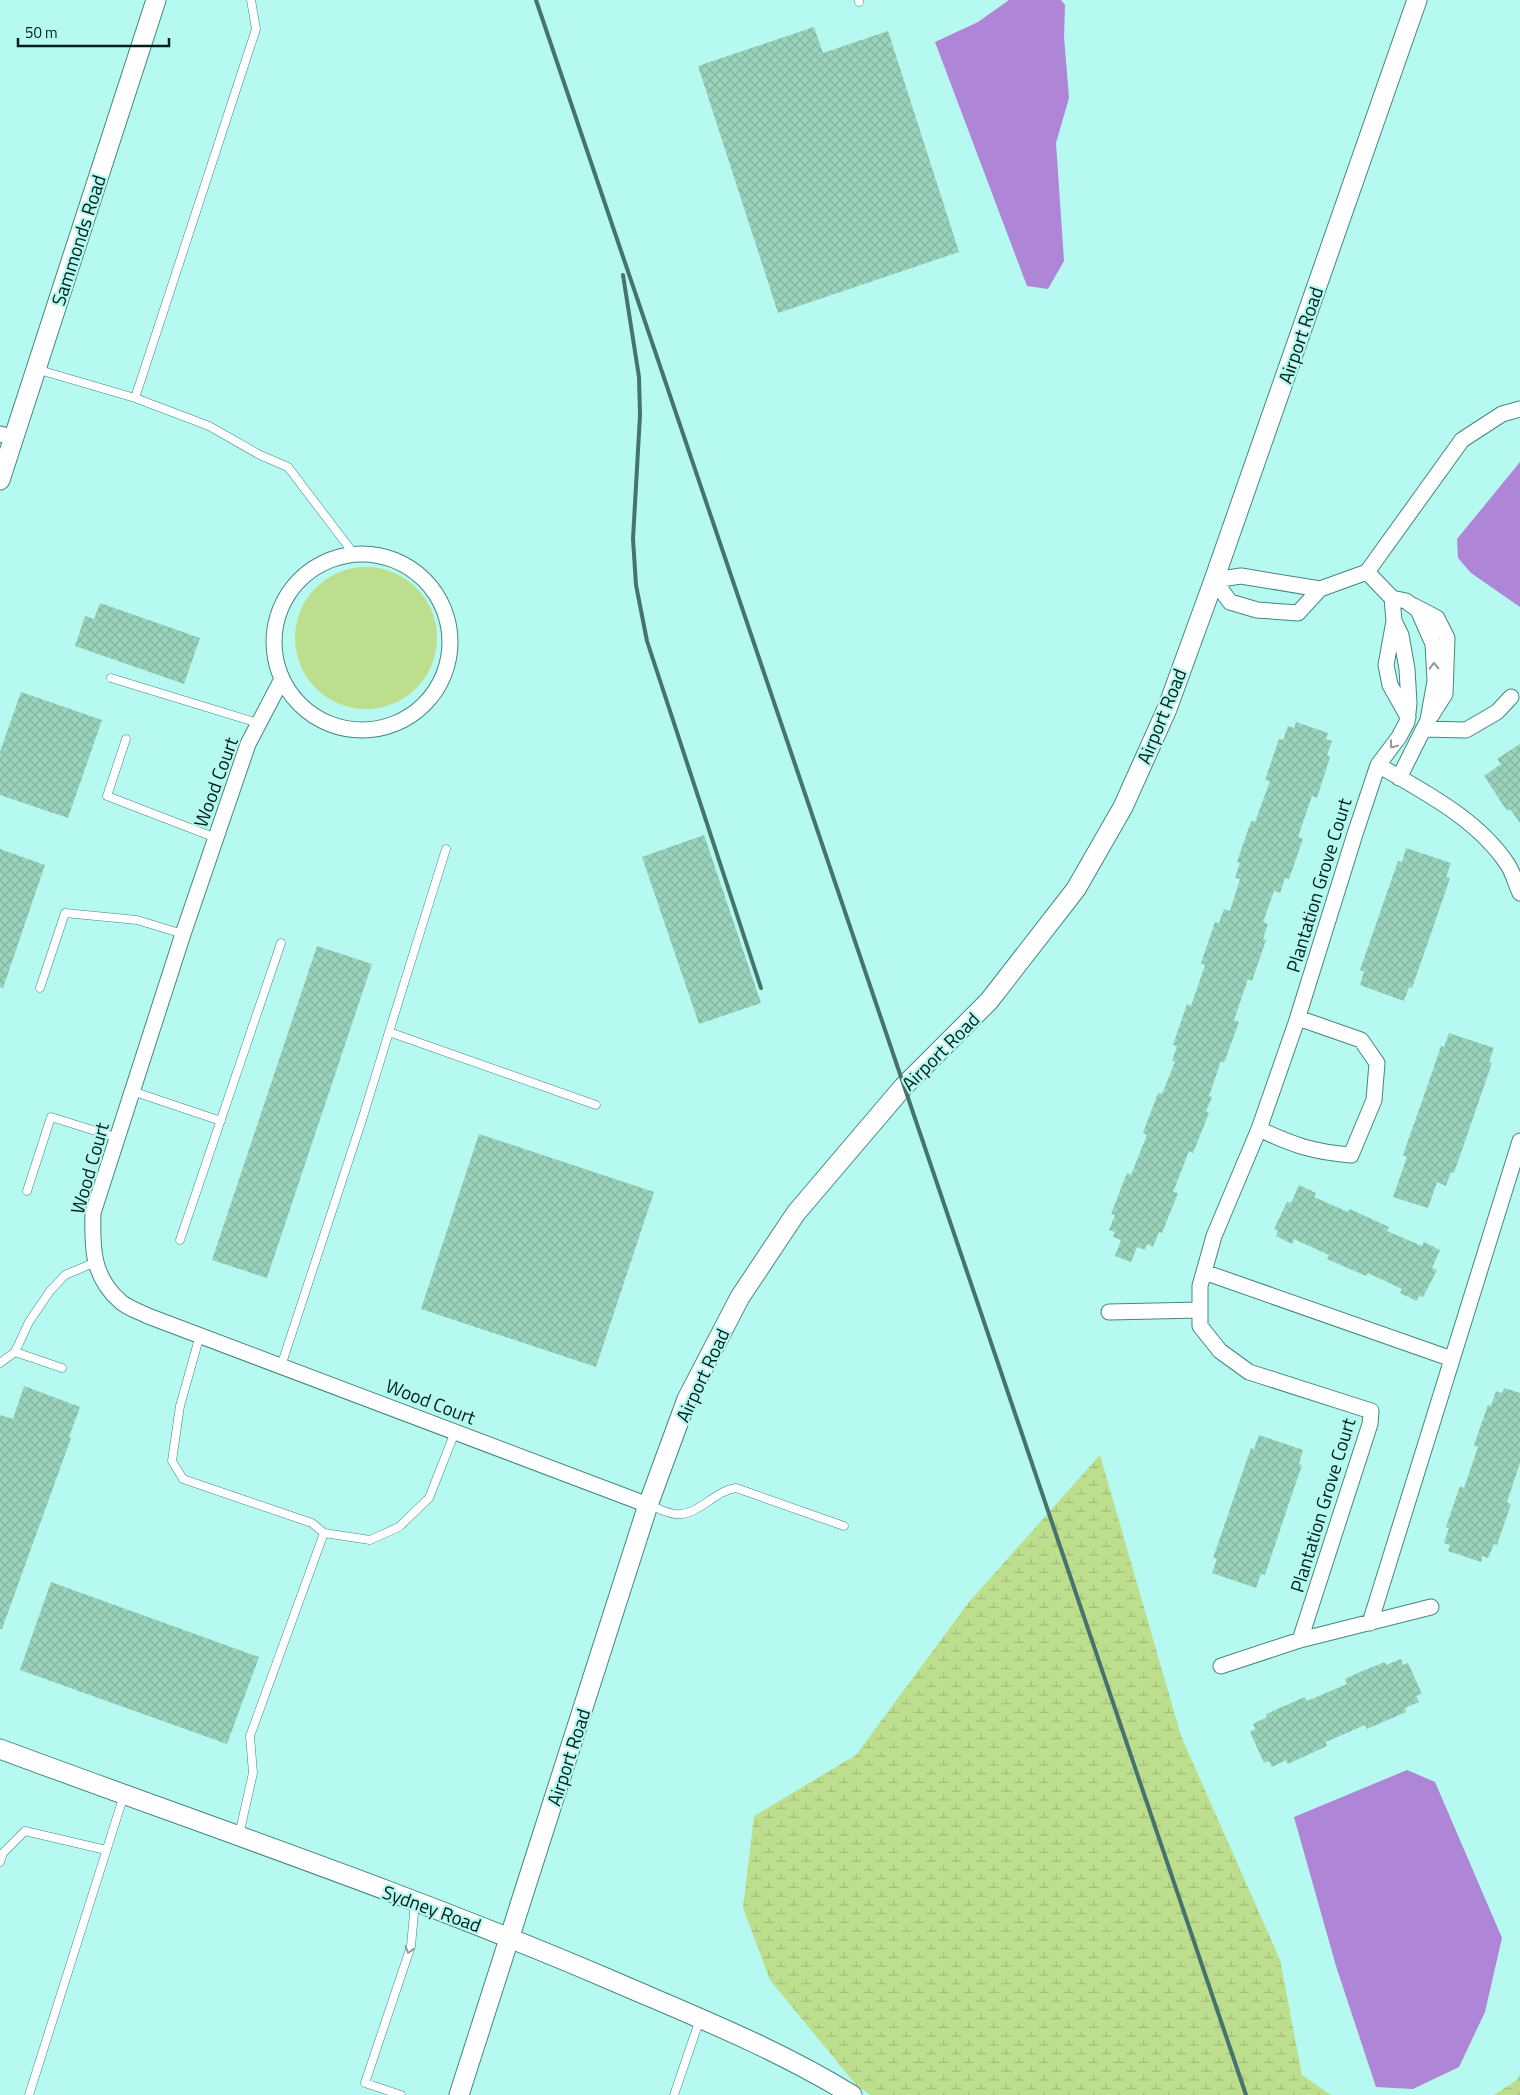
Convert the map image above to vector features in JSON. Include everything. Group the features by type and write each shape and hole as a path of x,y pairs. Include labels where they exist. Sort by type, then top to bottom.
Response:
{"street":[{"name":"Sammonds Road","path":"0,480 7,436 36,369 156,0"},
{"name":"Airport Road","path":"459,2095 648,1504 687,1399 740,1297 796,1214 904,1086 989,1001 1076,888 1123,807 1167,709 1214,580 1416,0"},
{"path":"1320,589 1241,576 1214,580 1230,602 1265,610 1298,613 1320,589 1367,572 1462,440 1502,414 1520,409"},
{"path":"354,554 384,556 411,568 432,588 446,614 451,644 445,673 430,699 408,718 380,729 350,730 322,721 298,704 282,679 274,652 276,624 286,598 304,576 327,561 354,554"},
{"path":"1367,572 1399,600 1418,610 1434,644 1435,681 1425,726 1399,778"},
{"name":"Plantation Grove Court","path":"1300,1640 1370,1424 1371,1411 1248,1372 1220,1351 1200,1326 1200,1286 1214,1236 1259,1129 1298,1018 1378,765 1399,737 1408,716 1407,669 1401,635 1394,621 1399,600"},
{"name":"Wood Court","path":"282,679 248,744 183,934 93,1213 92,1250 102,1280 122,1303 148,1316 648,1504"},
{"path":"1425,726 1466,730 1497,712 1511,697"},
{"path":"1378,765 1444,805 1485,839 1508,866 1520,894"},
{"path":"1259,1129 1290,1144 1317,1152 1351,1156 1374,1100 1376,1063 1361,1040 1298,1018"},
{"path":"1370,1623 1520,1141"},
{"path":"1204,1272 1452,1360"},
{"path":"1109,1312 1200,1310"},
{"path":"1221,1666 1300,1640 1431,1607"},
{"name":"Sydney Road","path":"0,1749 510,1937 700,2018 815,2072 852,2095"}],"lane":[{"path":"134,398 256,29 251,0"},
{"path":"36,369 134,398 209,426 260,455 288,467 354,554"},
{"path":"111,678 258,723"},
{"path":"126,739 107,796 216,838"},
{"path":"281,1366 362,1120 446,849"},
{"path":"40,988 64,913 137,920 183,934"},
{"path":"180,1240 281,944"},
{"path":"389,1032 596,1105"},
{"path":"132,1092 222,1121"},
{"path":"28,1191 51,1117 118,1138"},
{"path":"0,1364 15,1352 29,1322 50,1291 65,1275 96,1262"},
{"path":"200,1335 180,1406 172,1461 182,1479 312,1523 324,1533 370,1540 399,1527 429,1498 455,1432"},
{"path":"15,1352 62,1368"},
{"path":"648,1504 675,1514 692,1511 720,1492 736,1488 844,1526"},
{"path":"239,1837 253,1773 250,1736 324,1533"},
{"path":"29,2095 124,1795"},
{"path":"0,1862 3,1853 25,1831 106,1850"},
{"path":"401,2095 365,2083 411,1946 415,1902"},
{"path":"674,2095 700,2018"}],"green space":[{"path":"366,567 380,568 393,572 406,579 416,588 425,598 432,611 436,624 436,652 432,665 425,678 416,688 406,697 393,704 380,708 366,709 352,708 339,704 326,697 316,688 307,678 300,665 296,652 295,638 296,624 300,611 307,598 316,588 326,579 339,572 352,568"},
{"path":"1100,1455 1181,1736 1280,1960 1302,2075 1331,2095 871,2095 857,2086 770,1980 743,1908 754,1816 856,1755 969,1602"},
{"path":"1520,2075 1520,2095 1494,2095 1517,2080"}],"shaded area":[{"path":"1009,0 1061,0 1065,5 1064,37 1069,98 1056,143 1064,261 1048,289 1027,286 935,42 978,22"},
{"path":"1520,462 1520,607 1471,573 1458,558 1457,539"},
{"path":"1407,1770 1435,1782 1502,1938 1485,2012 1459,2067 1413,2089 1376,2087 1336,1966 1294,1817"}],"building":[{"path":"814,27 823,53 888,31 959,252 778,313 698,66"},
{"path":"100,603 200,638 184,684 75,646 85,616 94,619"},
{"path":"21,692 102,720 68,818 0,795 0,752"},
{"path":"1296,722 1328,733 1326,739 1332,741 1327,755 1330,757 1317,798 1312,796 1298,837 1303,839 1289,879 1285,878 1280,893 1274,891 1263,922 1268,924 1263,939 1266,940 1252,981 1248,979 1234,1020 1239,1022 1224,1063 1221,1061 1209,1096 1212,1097 1206,1111 1209,1113 1193,1153 1189,1151 1173,1192 1178,1193 1162,1233 1159,1232 1153,1247 1147,1244 1145,1250 1137,1247 1131,1262 1115,1256 1121,1240 1113,1237 1115,1232 1109,1230 1115,1215 1111,1214 1127,1173 1131,1175 1147,1135 1143,1133 1158,1093 1162,1094 1175,1062 1172,1061 1177,1046 1173,1045 1187,1004 1191,1006 1205,965 1201,963 1215,922 1219,923 1224,909 1230,911 1240,879 1235,878 1240,863 1237,862 1251,821 1255,822 1270,781 1265,780 1279,739 1283,740 1288,726 1294,728"},
{"path":"1520,744 1520,823 1510,809 1507,811 1484,776 1501,764 1497,759"},
{"path":"704,835 761,1003 699,1024 642,857"},
{"path":"1406,848 1451,863 1446,877 1450,878 1412,988 1409,987 1404,1001 1360,985 1364,972 1360,970 1398,861 1402,862"},
{"path":"0,849 45,865 3,988 0,987"},
{"path":"317,946 372,964 267,1278 212,1260"},
{"path":"1449,1033 1494,1048 1489,1062 1492,1063 1454,1173 1451,1172 1446,1186 1437,1182 1428,1208 1393,1197 1407,1157 1403,1155 1441,1046 1444,1047"},
{"path":"479,1134 654,1192 596,1367 421,1309"},
{"path":"1299,1185 1316,1193 1314,1197 1348,1212 1350,1209 1389,1227 1387,1231 1422,1246 1424,1242 1440,1250 1432,1268 1437,1270 1423,1297 1419,1296 1417,1301 1400,1293 1402,1289 1368,1273 1366,1276 1327,1259 1329,1255 1294,1239 1292,1244 1276,1236 1278,1231 1274,1229 1287,1202 1291,1203"},
{"path":"24,1386 80,1407 69,1437 71,1438 2,1629 0,1629 0,1415 13,1419"},
{"path":"1504,1388 1520,1393 1520,1463 1507,1502 1511,1504 1497,1545 1494,1544 1488,1558 1482,1556 1481,1562 1448,1551 1450,1545 1444,1543 1449,1528 1446,1527 1460,1486 1464,1488 1478,1447 1474,1445 1488,1405 1491,1406 1496,1391 1502,1393"},
{"path":"1259,1435 1303,1450 1299,1464 1302,1465 1265,1575 1261,1574 1256,1588 1212,1573 1217,1559 1213,1558 1251,1448 1254,1449"},
{"path":"51,1582 259,1657 227,1744 20,1670"},
{"path":"1401,1659 1403,1665 1408,1663 1422,1694 1416,1696 1419,1702 1405,1708 1406,1712 1367,1729 1365,1725 1326,1742 1327,1746 1288,1764 1286,1760 1272,1767 1269,1761 1264,1763 1250,1732 1255,1729 1253,1724 1267,1717 1266,1714 1305,1697 1307,1701 1347,1684 1345,1679 1360,1672 1385,1662 1386,1665"}],"railway":[{"path":"536,0 1246,2095"},
{"path":"623,275 639,377 640,415 633,539 636,585 647,641 761,988"}]}
